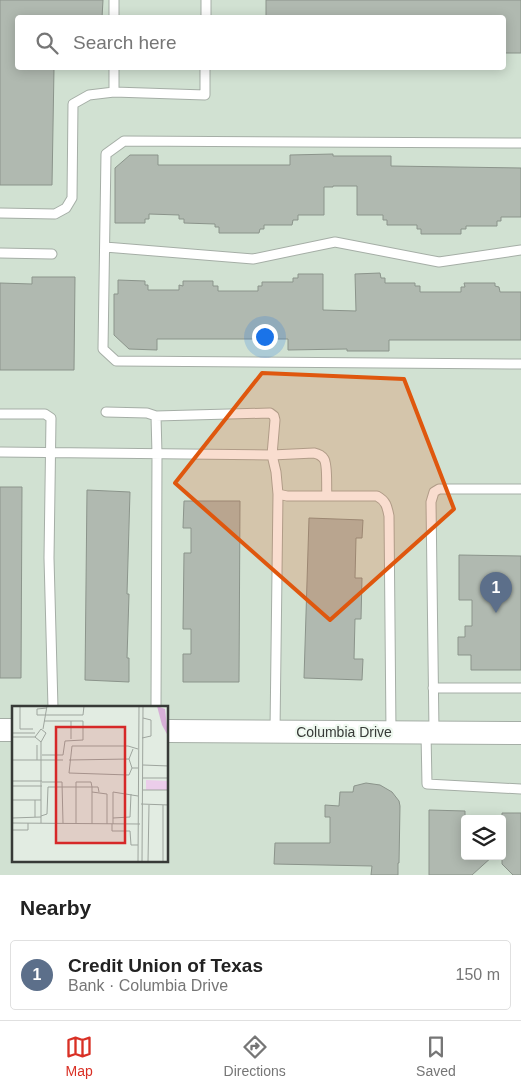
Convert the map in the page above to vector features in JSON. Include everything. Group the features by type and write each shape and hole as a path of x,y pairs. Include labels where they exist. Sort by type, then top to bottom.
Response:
{"street":[{"name":"Columbia Drive","path":"169,731 521,733"}],"lane":[{"path":"114,0 114,15"},
{"path":"206,0 206,15"},
{"path":"114,70 114,92"},
{"path":"0,212 54,214 66,208 72,198 73,104 88,95 114,92 205,95 205,70"},
{"path":"521,143 124,141 106,154 103,349 116,362 521,364"},
{"path":"105,247 253,259 336,242 439,262 521,250"},
{"path":"0,253 52,254"},
{"path":"106,412 147,413 156,416 270,413 274,416 272,455 278,494 275,732"},
{"path":"0,414 46,414 51,418 49,558 53,706"},
{"path":"156,416 156,706"},
{"path":"0,452 272,455 314,453 324,458 326,463 327,496"},
{"path":"521,489 438,489 434,492 431,502 433,688 427,784 521,789"},
{"path":"278,494 287,496 378,496 387,505 390,732"},
{"path":"433,688 521,688"}],"highlighted area":[{"path":"262,373 404,379 454,509 330,620 175,483"}],"shaded area":[{"path":"0,0 521,0 521,875 0,875"}],"building":[{"path":"0,0 103,0 102,15 15,15 15,70 54,70 52,185 0,185"},
{"path":"266,0 521,0 521,53 506,53 506,15 266,15"},
{"path":"333,154 333,156 391,156 391,166 521,168 521,217 501,217 501,221 497,221 497,226 466,226 466,229 461,229 461,234 421,234 421,229 417,229 417,225 387,225 387,220 383,220 383,215 357,215 357,186 333,186 324,187 324,215 298,215 298,220 293,220 292,225 264,225 264,229 260,229 259,233 219,233 219,227 215,227 215,224 184,223 184,219 179,219 179,215 149,214 149,219 145,219 145,223 115,223 115,168 130,155 158,155 158,165 290,165 290,155"},
{"path":"380,273 381,278 385,278 385,283 415,283 415,286 420,286 420,292 461,292 461,287 465,287 464,283 495,283 495,286 499,287 500,292 521,292 521,340 389,340 389,351 347,351 347,349 288,350 288,339 157,339 157,350 129,349 114,335 114,294 118,294 118,280 145,281 145,285 148,285 148,290 179,290 179,285 183,286 183,281 213,281 213,286 218,286 218,291 258,291 258,286 262,286 262,282 293,282 293,278 298,278 298,274 323,274 323,310 356,311 355,274"},
{"path":"32,277 75,277 74,370 0,370 0,283 32,284"},
{"path":"0,487 22,487 21,678 0,678"},
{"path":"87,490 130,492 127,594 129,594 127,658 129,658 129,682 85,680"},
{"path":"184,501 240,501 239,682 183,682 183,654 191,654 191,629 183,629 184,553 191,553 191,528 183,528"},
{"path":"309,518 363,520 362,538 356,538 355,578 362,578 361,619 355,619 354,659 363,659 362,680 304,678"},
{"path":"459,555 521,556 521,670 471,670 471,655 458,655 458,637 465,637 465,626 472,626 472,600 459,600"},
{"path":"366,783 380,785 392,792 399,801 398,875 371,875 372,866 274,864 275,843 330,843 330,817 325,817 325,805 339,806 340,792 353,792 354,786"},
{"path":"429,810 465,811 465,815 461,815 461,860 489,860 472,875 429,875"},
{"path":"502,813 521,813 521,875 513,875 502,864 502,860 506,860 506,815 502,815"}],"place":[{"name":"Credit Union of Texas","path":"496,613"}]}
